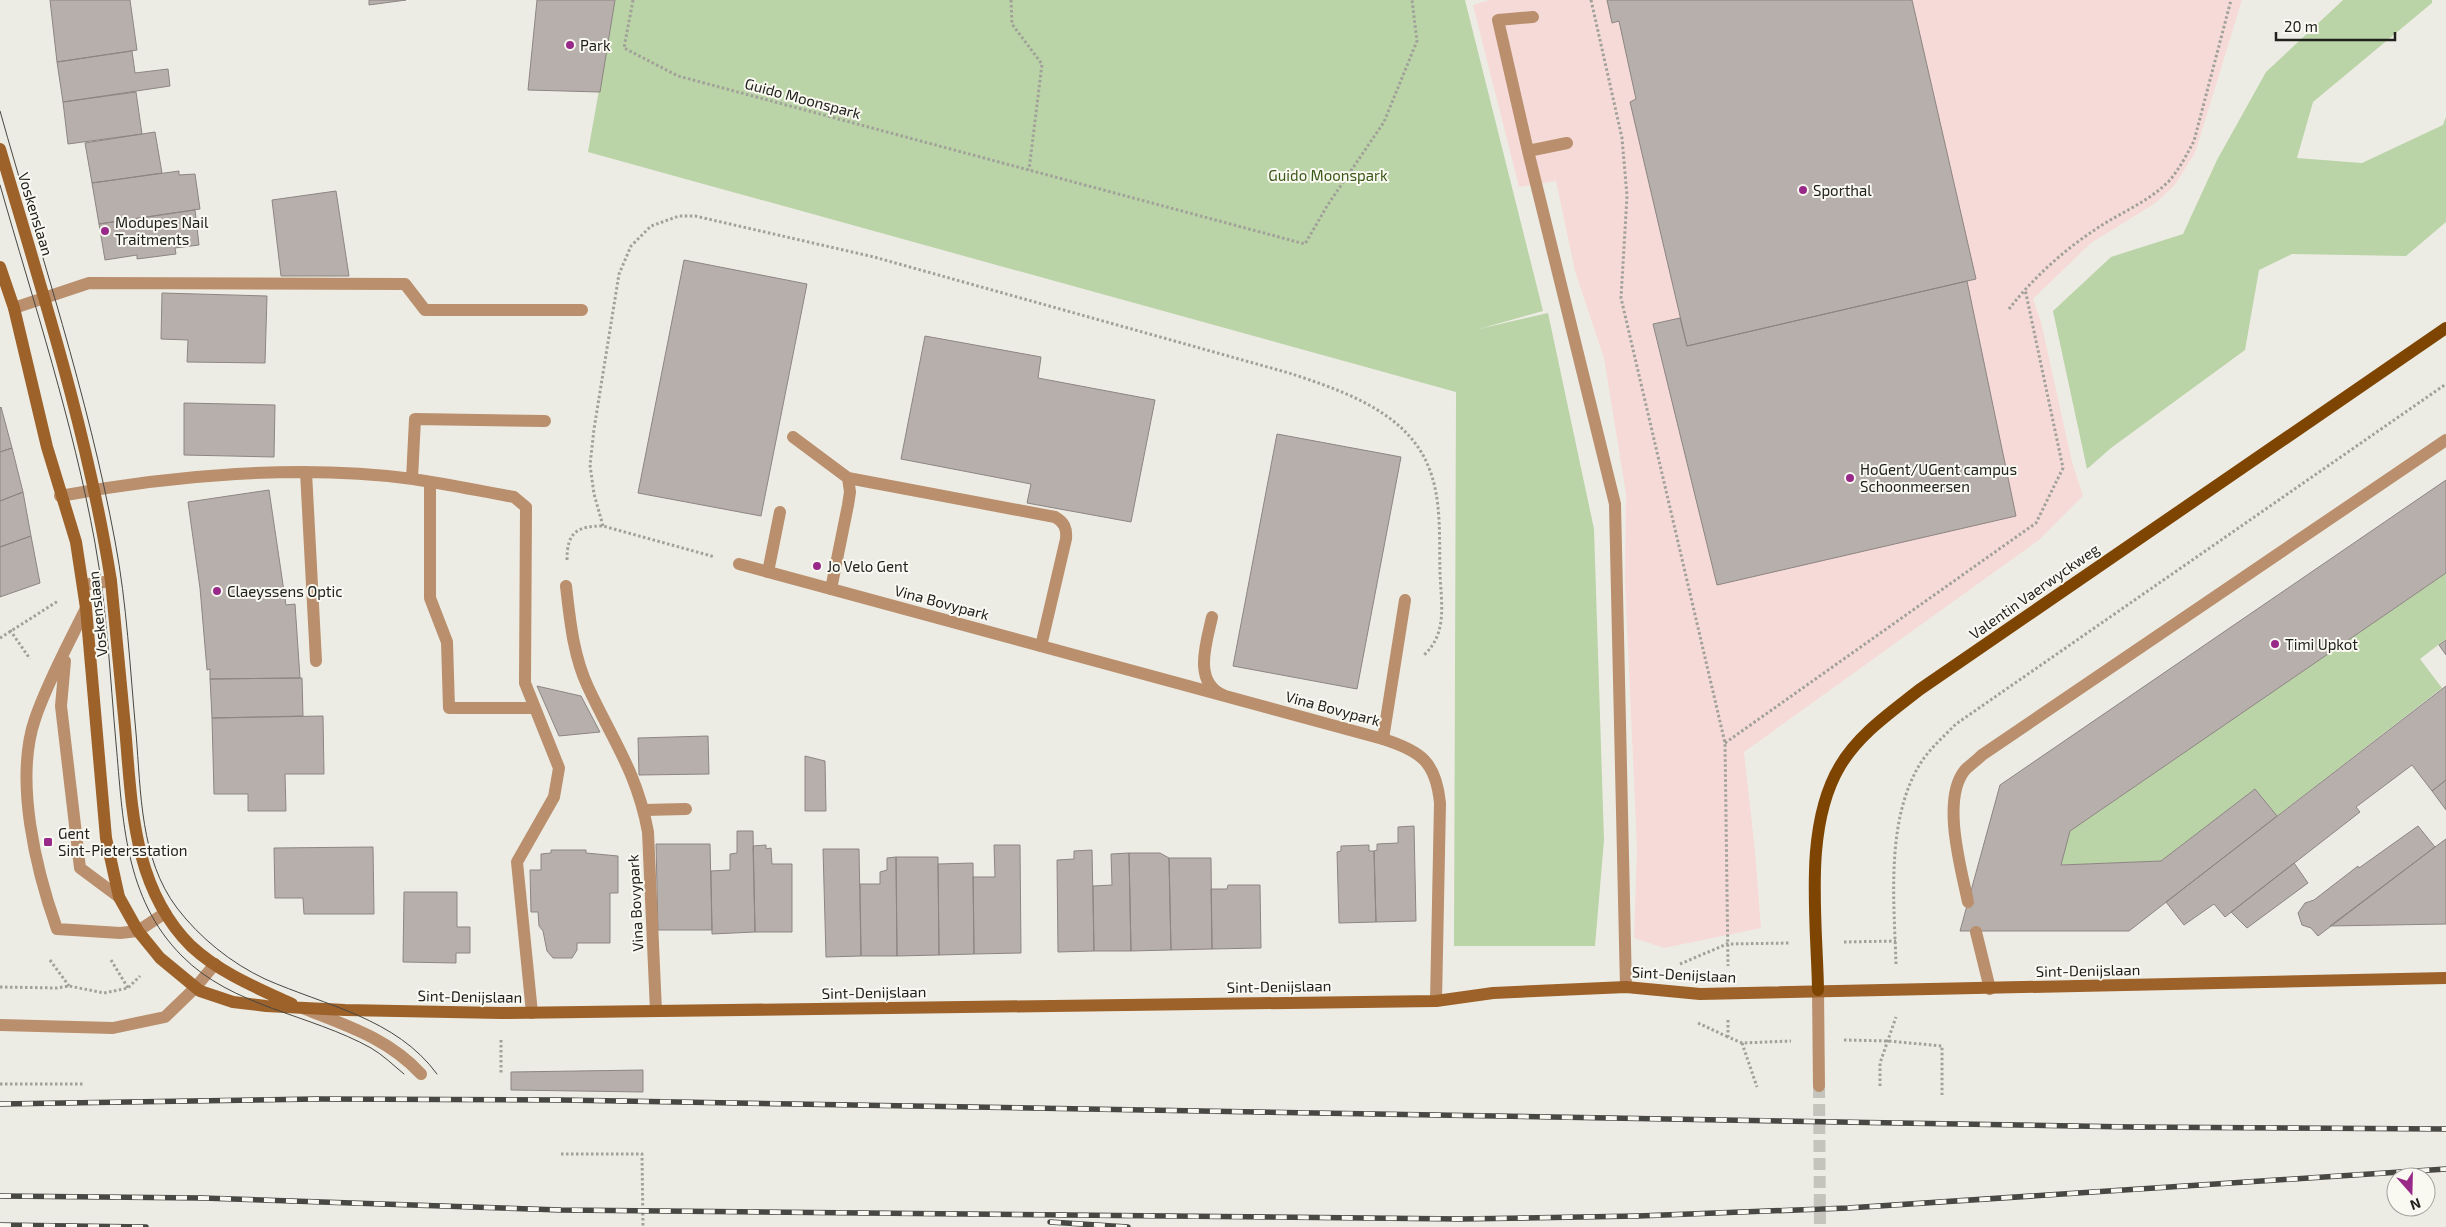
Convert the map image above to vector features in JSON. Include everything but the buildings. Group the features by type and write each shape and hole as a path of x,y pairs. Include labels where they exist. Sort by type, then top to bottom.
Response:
{"main road":[{"name":"Valentin Vaerwyckweg","path":"1818,990 1816,857 1822,808 1840,766 1871,728 1919,690 2446,328"}],"street":[{"path":"1533,17 1498,20 1528,151 1615,504 1626,987"},
{"path":"1528,151 1567,143"},
{"name":"Voskenslaan","path":"0,149 45,299 94,489 111,581 134,826 146,876 165,913 192,947 215,964 255,988 302,1007"},
{"name":"Voskenslaan","path":"0,267 14,308 60,496 76,542 86,608 106,838 119,897 138,931"},
{"path":"14,308 90,283 405,284 425,310 582,310"},
{"path":"412,479 415,419 545,421"},
{"path":"793,436 848,478 1055,516 1060,520 1065,528 1066,539 1041,646"},
{"path":"1968,902 1954,818 1956,790 1965,771 1982,755 2446,440"},
{"path":"306,472 316,661"},
{"path":"60,496 94,489 184,478 306,472 412,479 514,497 526,507 525,683 559,768 554,797 517,862 532,1013"},
{"path":"831,589 848,505 848,478"},
{"path":"430,483 430,598 447,642 448,708 535,708"},
{"path":"768,572 780,512"},
{"name":"Vina Bovypark","path":"739,564 1383,739 1415,751 1423,758 1435,776 1439,790 1436,1001"},
{"path":"83,585 111,581"},
{"name":"Vina Bovypark","path":"566,586 577,659 587,686 630,767 644,810 648,832 656,1011"},
{"path":"1383,739 1405,600"},
{"path":"86,608 35,719 27,750 26,783 36,860 57,929 120,934 138,931 165,913"},
{"path":"1212,617 1204,659 1205,676 1213,688 1227,696"},
{"path":"68,646 61,706 80,868 119,897"},
{"path":"644,810 686,809"},
{"name":"Sint-Denijslaan","path":"138,931 160,958 200,992 232,1002 302,1007 501,1013 1436,1001 1493,993 1626,987 1700,994 2446,978"},
{"path":"1976,932 1990,989"},
{"path":"0,1025 114,1028 165,1017 196,988 215,964"},
{"path":"1818,990 1819,1086"},
{"path":"302,1007 363,1031 386,1043 421,1074"}],"path":[{"name":"Guido Moonspark","path":"633,0 624,48 678,76 1305,244 1327,206 1384,122 1417,40 1412,0"},
{"path":"1011,0 1012,24 1042,64 1029,170"},
{"path":"1591,0 1622,138 1627,196 1621,298 1724,743 1727,944"},
{"path":"2009,309 2025,289 2077,242 2148,198 2170,180 2183,162 2194,141 2231,0"},
{"path":"603,526 594,494 590,465 594,429 623,259 640,235 658,223 679,216 712,218 874,257 1289,373 1340,390 1387,417 1409,436 1419,448 1429,468 1435,489 1442,611 1442,624 1432,648 1419,660 1393,676"},
{"path":"1724,743 2036,523 2063,468 2025,289"},
{"path":"1880,1086 1880,1064 1898,1012 1894,901 1896,838 1907,793 1924,758 1956,724 2446,384"},
{"path":"566,586 567,556 572,535 582,528 603,526 739,564"},
{"path":"0,638 83,585"},
{"path":"0,987 57,988 69,986 104,994 128,988 160,958"},
{"path":"50,960 69,986"},
{"path":"501,1013 501,1074"},
{"path":"1888,1041 1942,1046 1942,1095"},
{"path":"1742,1043 1757,1087"},
{"path":"0,1084 84,1084"},
{"path":"561,1154 642,1154 643,1227"}],"shaded area":[{"name":"HoGent/UGent campus Schoonmeersen","path":"1489,0 2242,0 2195,153 2174,186 2154,204 2091,243 2033,299 2041,322 2072,462 2083,496 2039,540 1744,752 1761,928 1664,948 1634,938 1637,848 1625,581 1626,494 1604,358 1575,271 1556,181 1519,187 1473,5"}],"green space":[{"name":"Guido Moonspark","path":"615,0 1465,0 1543,311 1479,329 1548,313 1594,529 1604,840 1595,946 1454,946 1456,392 588,152"},
{"path":"2343,0 2432,0 2432,3 2313,102 2297,158 2362,163 2443,125 2446,117 2446,222 2406,256 2292,254 2259,270 2245,350 2111,448 2087,469 2053,311 2111,257 2183,234 2217,160 2266,72"},
{"path":"2446,573 2446,639 2420,659 2442,688 2277,816 2255,789 2161,861 2061,865 2070,831"}],"tunnel":[{"path":"1819,1086 1820,1227"}],"tram line":[{"path":"0,111 77,378 104,486 115,541 128,637 144,824 149,847 165,889 186,919 228,957 265,979 381,1026 401,1039 420,1055 437,1074"},
{"path":"0,185 52,363 86,498 95,543 108,643 125,828 137,883 148,909 163,933 182,956 202,973 248,999 347,1036 371,1048 404,1074"}],"railway":[{"path":"0,1104 317,1099 562,1100 2132,1127 2446,1129"},
{"path":"0,1196 202,1198 561,1210 1461,1219 1638,1216 1848,1208 2446,1169"},
{"path":"1050,1222 1128,1227"},
{"path":"0,1225 146,1227"}],"place":[{"name":"Park","path":"570,45"},
{"name":"Sporthal","path":"1803,190"},
{"name":"Modupes Nail Traitments","path":"105,231"},
{"name":"HoGent/UGent campus Schoonmeersen","path":"1850,478"},
{"name":"Jo Velo Gent","path":"817,566"},
{"name":"Claeyssens Optic","path":"217,591"},
{"name":"Timi Upkot","path":"2275,644"},
{"name":"Gent Sint-Pietersstation","path":"48,842"}]}
